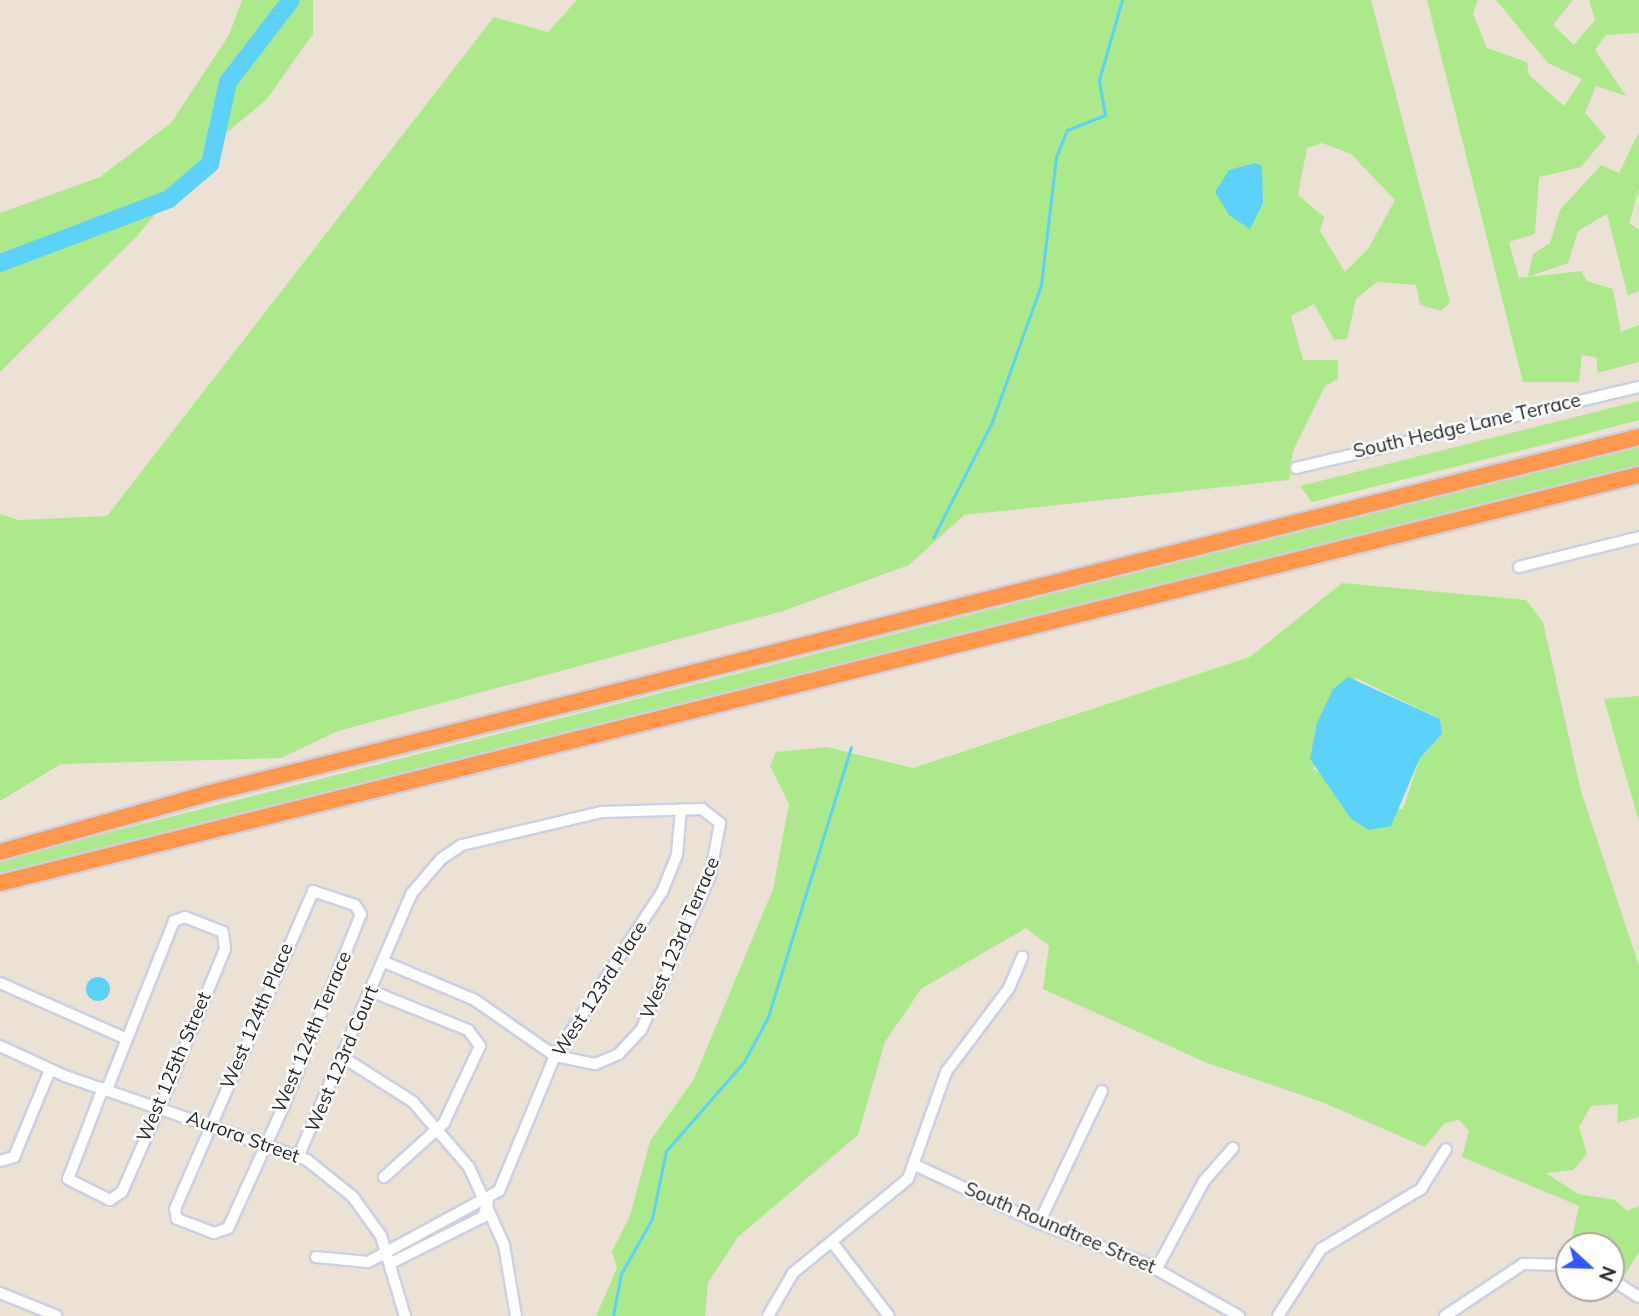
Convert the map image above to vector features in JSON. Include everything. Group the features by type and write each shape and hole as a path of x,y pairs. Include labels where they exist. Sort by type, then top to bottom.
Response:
{"highway":[{"path":"0,852 206,794 1639,437"},
{"path":"0,883 1639,475"}],"street":[{"name":"South Hedge Lane Terrace","path":"1296,468 1639,387"},
{"path":"1519,567 1639,537"},
{"name":"West 123rd Court","path":"299,1155 424,874 462,845 602,812 681,809"},
{"name":"West 123rd Terrace","path":"555,1056 595,1064 626,1050 641,1030 720,841 716,816 681,809"},
{"name":"West 123rd Place","path":"391,1257 483,1217 488,1202 506,1180 555,1056 662,892 677,855 681,809"},
{"name":"West 124th Place","path":"218,1233 174,1213 209,1123 232,1084 313,891"},
{"name":"West 124th Terrace","path":"218,1233 228,1228 361,914 355,905 313,891"},
{"name":"West 125th Street","path":"105,1089 69,1182 110,1200 120,1196 227,942 223,932 177,918 127,1039"},
{"path":"768,1316 783,1283 895,1195 915,1165 946,1072 1009,988 1022,957"},
{"path":"384,962 482,1004 555,1056"},
{"path":"0,983 127,1039 105,1089"},
{"path":"371,991 480,1041 457,1101 438,1128 384,1177"},
{"name":"Aurora Street","path":"0,1046 50,1070 299,1155 353,1197 381,1236 391,1257 405,1316"},
{"path":"344,1058 393,1085 438,1128 488,1202 509,1265 516,1316"},
{"path":"0,1161 10,1162 16,1153 50,1070"},
{"path":"1039,1223 1102,1091"},
{"path":"1157,1268 1204,1181 1234,1147"},
{"path":"1278,1316 1321,1249 1421,1188 1446,1149"},
{"name":"South Roundtree Street","path":"915,1165 1039,1223 1157,1268 1239,1316"},
{"path":"381,1236 412,1235 488,1202"},
{"path":"316,1257 353,1263 391,1257 412,1235"},
{"path":"832,1242 889,1316"},
{"path":"1445,1316 1523,1264 1555,1265"},
{"path":"0,1293 57,1316"}],"green space":[{"path":"242,0 313,0 313,34 267,99 219,139 137,236 0,372 0,213 100,177 171,123 229,35"},
{"path":"577,0 1371,0 1450,302 1441,311 1420,305 1416,285 1377,282 1356,299 1347,339 1334,340 1314,304 1291,316 1303,360 1338,360 1338,379 1325,386 1293,451 1289,480 964,515 909,565 783,611 338,731 281,758 61,764 0,801 0,514 18,520 107,516 494,17 548,32","holes":["1322,143 1351,154 1395,200 1368,249 1345,272 1320,231 1324,217 1298,195 1307,148"]},
{"path":"1427,0 1478,0 1473,14 1487,48 1527,62 1529,75 1564,106 1582,79 1548,63 1496,0 1573,0 1553,25 1574,45 1595,20 1589,0 1639,0 1639,33 1606,35 1595,50 1626,96 1596,86 1585,113 1606,137 1581,167 1539,177 1535,234 1509,242 1519,278 1581,271 1587,281 1613,289 1621,332 1639,325 1639,362 1597,373 1597,358 1582,355 1579,382 1523,382"},
{"path":"1639,132 1639,189 1629,223 1639,230 1639,291 1628,296 1607,214 1578,231 1568,263 1528,277 1533,254 1550,243 1560,210 1601,165 1619,173"},
{"path":"1639,401 1639,420 1559,441 1312,502 1300,486"},
{"path":"1639,446 1639,466 0,875 0,861"},
{"path":"1342,583 1526,600 1543,622 1581,791 1639,966 1639,1117 1617,1123 1618,1104 1591,1106 1579,1127 1587,1154 1573,1170 1546,1173 1578,1194 1615,1200 1627,1211 1639,1206 1639,1252 1625,1275 1625,1232 1573,1232 1579,1206 1462,1157 1469,1131 1459,1120 1445,1123 1425,1147 1322,1102 1207,1063 1043,989 1049,946 1026,928 921,989 885,1042 858,1135 738,1237 708,1283 705,1316 596,1316 617,1268 612,1251 630,1216 650,1141 694,1079 773,889 789,804 770,766 776,752 827,747 913,768 1250,657","holes":["1356,678 1440,719 1442,734 1420,758 1403,809 1342,807 1327,777 1313,769"]},
{"path":"1639,696 1639,822 1604,699"}],"water":[{"path":"1255,163 1262,166 1263,203 1250,229 1229,215 1215,192 1229,170"},
{"path":"1348,677 1440,719 1442,734 1420,758 1391,826 1369,830 1351,819 1310,759 1317,723 1333,689"},
{"path":"98,977 107,980 110,989 107,998 98,1001 89,998 86,989 89,980"}],"waterway":[{"path":"0,263 169,199 210,164 228,82 291,0"},
{"path":"933,538 992,422 1041,285 1056,157 1067,130 1105,115 1099,80 1122,0"},
{"path":"613,1316 621,1274 652,1219 666,1151 744,1062 768,1017 851,747"}]}
